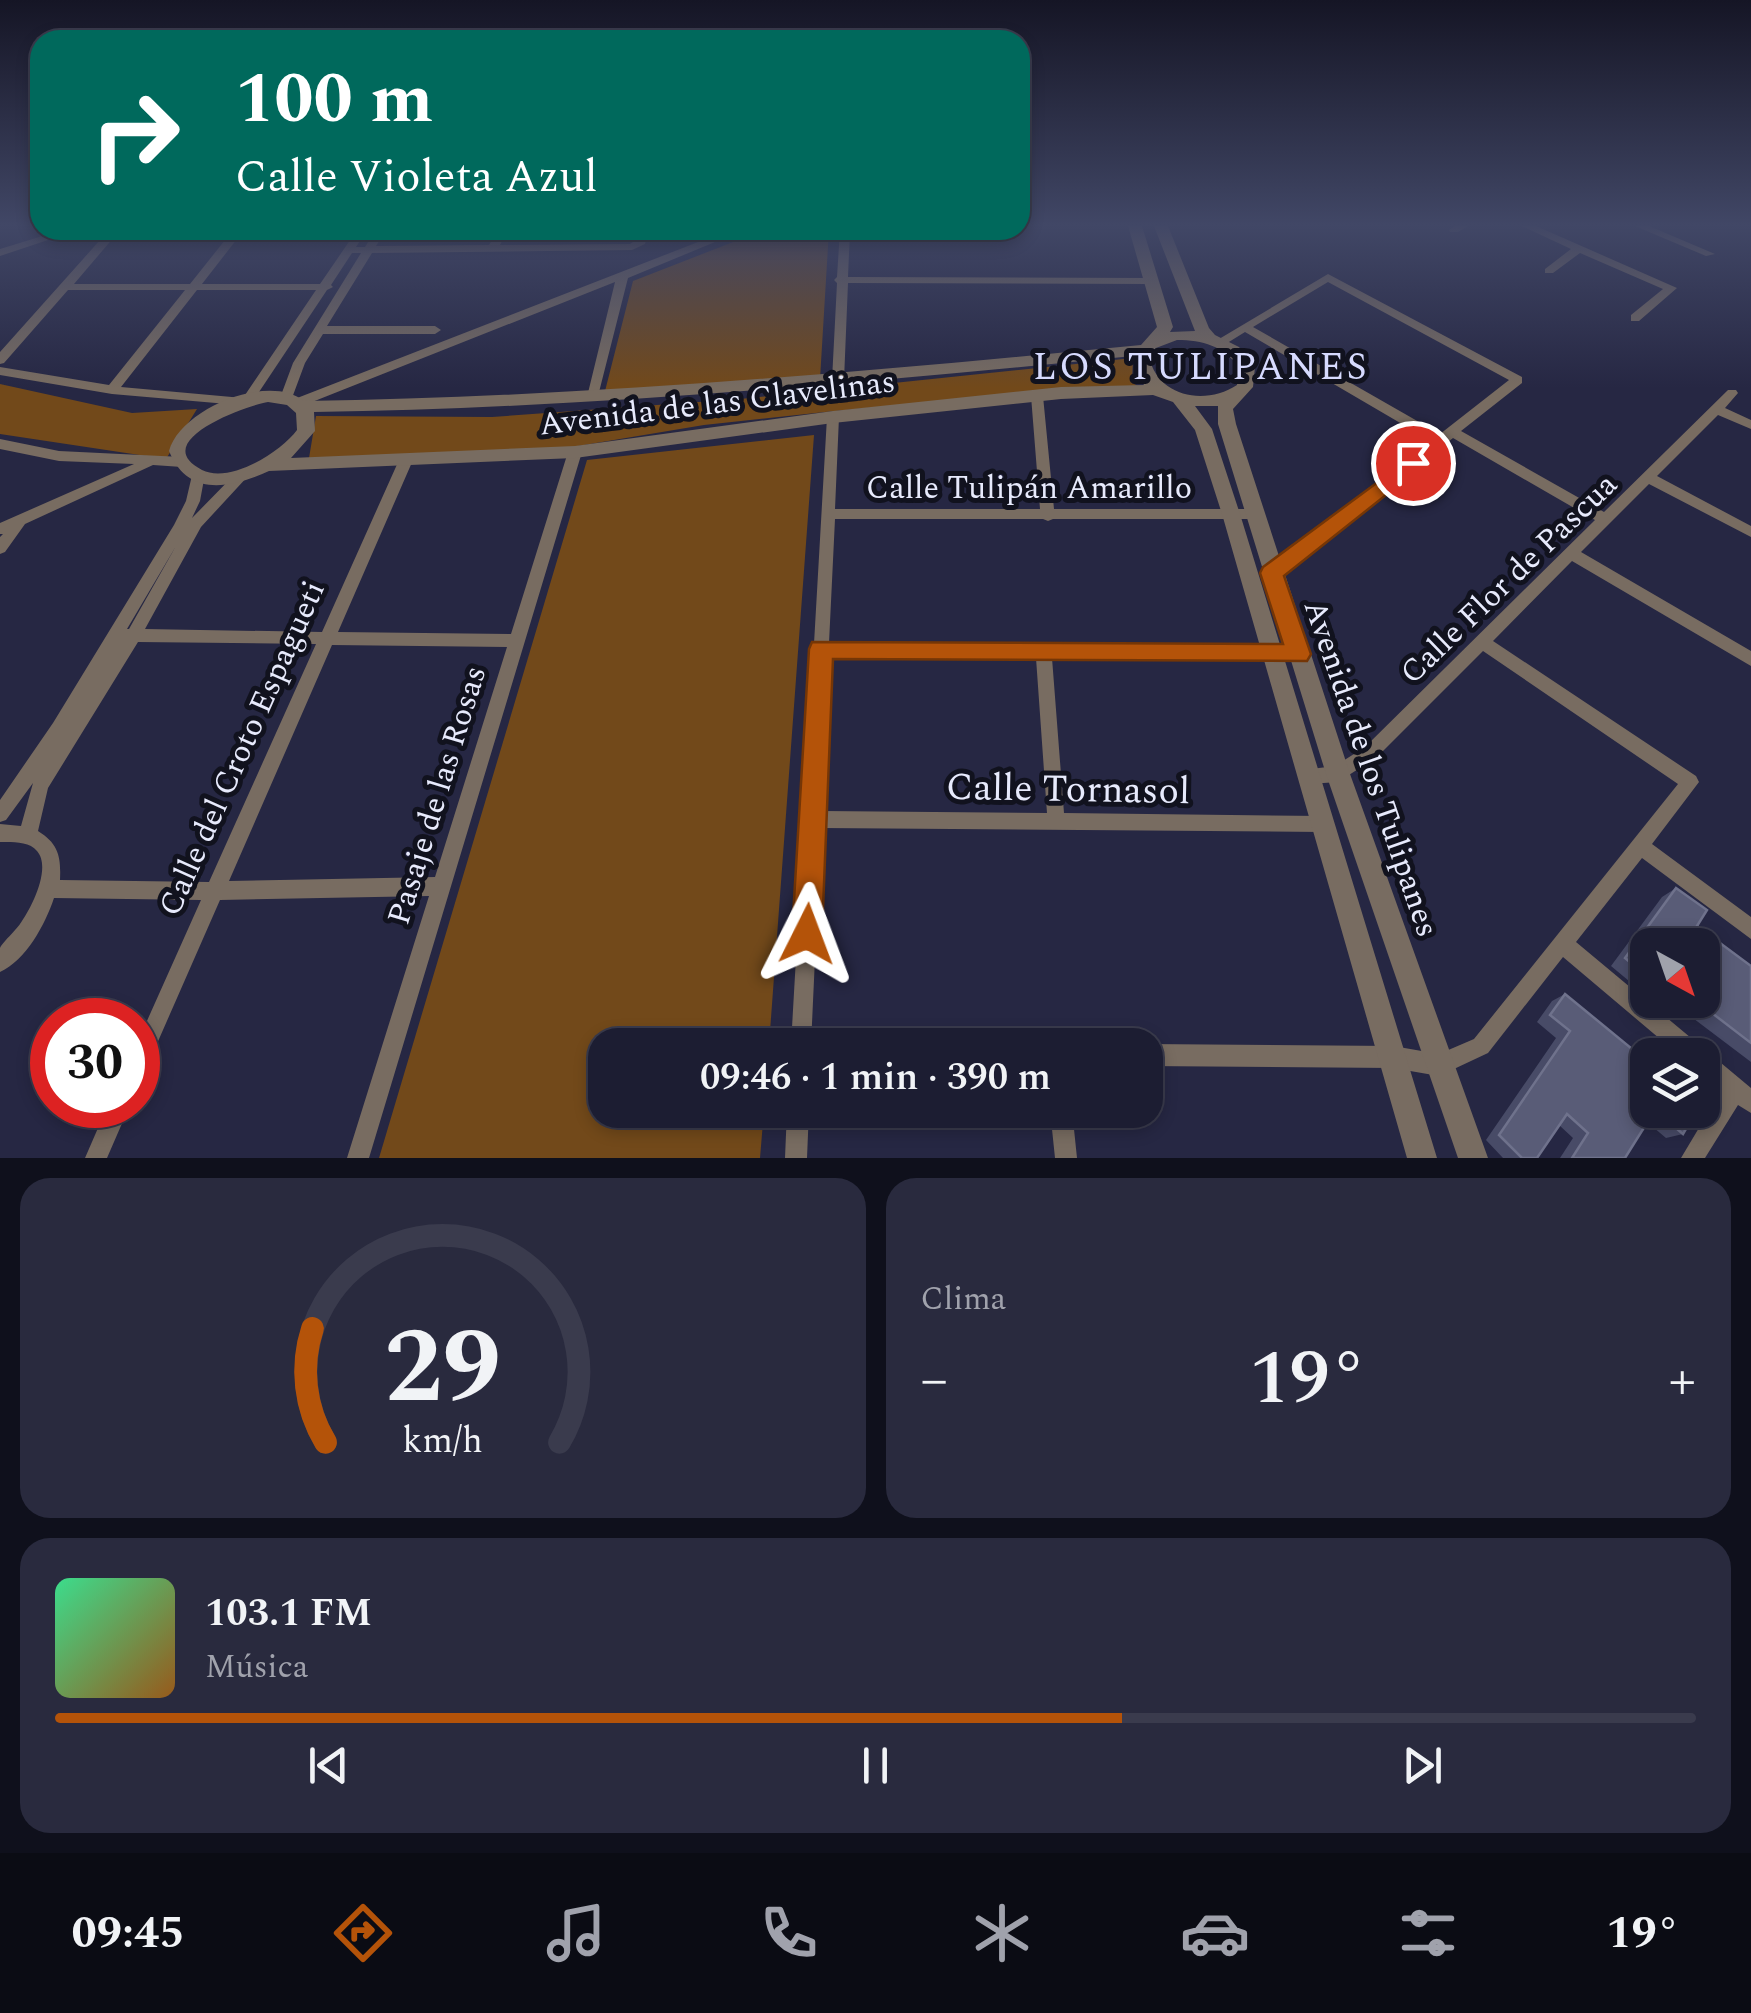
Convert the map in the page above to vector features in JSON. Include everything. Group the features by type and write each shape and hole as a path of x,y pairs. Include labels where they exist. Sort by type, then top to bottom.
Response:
{"street":[{"path":"0,360 72,280"},
{"path":"112,390 201,280"},
{"path":"182,462 180,448 194,425 244,400 332,280"},
{"path":"0,444 58,456 182,462 198,474 242,474 270,464 302,438 308,417 295,403 291,380 351,280"},
{"path":"295,403 608,280"},
{"path":"593,397 622,280"},
{"path":"838,380 840,280"},
{"path":"1150,345 1176,335 1214,340 1237,353 1247,367 1248,380 1232,397 1213,402 1174,396 1146,377 1140,363 1150,345 1165,327 1152,280"},
{"path":"1186,280 1214,340"},
{"path":"1214,340 1244,327 1323,280"},
{"path":"1272,573 1518,380 1334,280"},
{"path":"1635,318 1670,288 1652,280"},
{"path":"66,287 328,287"},
{"path":"1244,327 1606,520"},
{"path":"320,330 434,330"},
{"name":"Avenida de las Clavelinas","path":"244,400 481,404 838,380 1150,345"},
{"path":"0,372 112,390 244,400"},
{"name":"Avenida de las Clavelinas","path":"270,464 575,452 833,417 1037,396 1153,390 1174,396"},
{"name":"Calle Flor de Pascua","path":"1338,774 1371,752 1732,393"},
{"path":"1037,396 1048,516"},
{"name":"Avenida de los Tulipanes","path":"1174,396 1203,429 1272,573 1473,1158"},
{"name":"Avenida de los Tulipanes","path":"1232,397 1224,409 1273,654 1422,1158"},
{"path":"1716,409 1751,425"},
{"path":"802,1028 833,417"},
{"name":"Pasaje de las Rosas","path":"358,1158 575,452"},
{"name":"Calle del Croto Espagueti","path":"160,1013 406,460"},
{"path":"0,529 151,462"},
{"path":"0,814 27,778 115,635 188,508 198,474"},
{"path":"28,836 40,786 134,635 196,523 242,474"},
{"path":"1649,478 1751,532"},
{"name":"Calle Tulipán Amarillo","path":"828,514 1242,514"},
{"path":"0,548 21,520"},
{"path":"1572,554 1751,659"},
{"path":"115,635 517,641"},
{"path":"1163,1055 1393,1057 1439,1065 1481,1046 1690,782 1482,642"},
{"path":"821,649 1298,654"},
{"path":"1044,651 1056,820"},
{"path":"1309,776 1338,774"},
{"name":"Calle Tornasol","path":"812,820 1323,824"},
{"path":"0,833 28,836 41,844 50,856 51,890 27,935 0,962"},
{"path":"1641,846 1751,929"},
{"path":"51,890 442,886"},
{"path":"1564,944 1675,1038"},
{"path":"1692,1158 1743,1096 1720,1076"},
{"path":"96,1158 109,1128"},
{"path":"796,1158 797,1128"},
{"path":"1063,1128 1066,1158"}],"shaded area":[{"path":"826,280 820,379 604,395 633,281"},
{"path":"1133,358 1132,383 1140,387 1034,392 825,412 704,425 566,448 309,458 316,416 492,417 740,399"},
{"path":"0,384 132,413 197,409 166,459 0,434"},
{"path":"814,435 770,1028 588,1028 588,1128 762,1128 760,1158 379,1158 587,460"}],"building":[{"path":"1676,888 1707,910 1697,926 1700,928 1647,928"},
{"path":"1720,943 1751,966 1751,1043 1718,1018"},
{"path":"1565,994 1630,1047 1630,1128 1644,1128 1625,1158 1572,1158 1588,1133 1567,1114 1537,1158 1522,1158 1499,1135 1570,1031 1550,1015"}],"district":[{"name":"LOS TULIPANES","path":"1201,366"}],"route":[{"path":"807,934 821,649 1298,654 1272,573 1413,463"}]}
